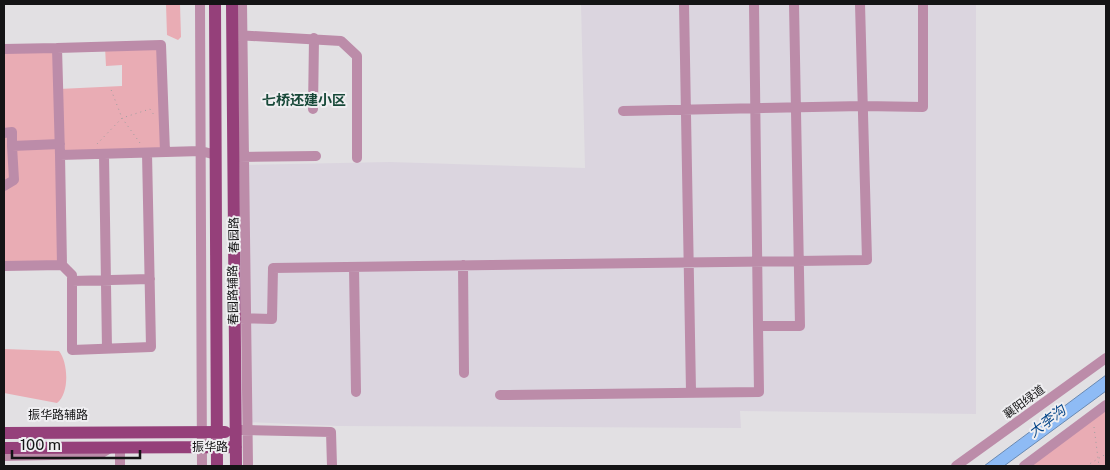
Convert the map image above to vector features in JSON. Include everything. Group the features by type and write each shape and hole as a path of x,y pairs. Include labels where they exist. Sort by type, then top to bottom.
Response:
{"main road":[{"name":"春园路","path":"215,4 217,466"},
{"name":"春园路","path":"232,4 237,35 241,430 236,447 236,466"},
{"name":"振华路","path":"4,433 202,432 241,430"},
{"name":"振华路","path":"4,448 236,447"}],"street":[{"path":"200,4 202,466"},
{"path":"242,4 237,35 341,41 357,56 357,158"},
{"path":"684,4 691,391"},
{"path":"500,395 691,391 758,392 754,4"},
{"path":"758,326 800,326 794,4"},
{"path":"240,318 272,319 272,268 867,260 860,4"},
{"path":"623,111 863,106 923,107 923,4"},
{"path":"313,109 314,38"},
{"path":"4,49 161,45 165,152"},
{"path":"57,48 62,265 72,275 72,350 151,347 148,153"},
{"path":"4,133 12,132 14,180 4,186"},
{"path":"12,146 60,149 88,154 201,151 216,155"},
{"path":"104,154 107,349"},
{"path":"238,156 316,156"},
{"path":"4,266 62,265"},
{"path":"463,265 464,372"},
{"path":"354,267 356,392"},
{"path":"72,281 150,278"},
{"path":"201,328 216,328"},
{"name":"襄阳绿道","path":"956,466 1106,358"},
{"path":"1024,466 1106,405"},
{"name":"振华路辅路","path":"4,428 92,428 112,432"},
{"path":"248,466 241,430 331,432 332,466"},
{"path":"4,456 100,454 116,447 120,466"}],"path":[{"path":"110,87 122,118 148,153"},
{"path":"88,154 122,118 150,109 164,127"},
{"path":"1092,415 1099,466"},
{"path":"1086,466 1106,454"}],"shaded area":[{"path":"166,4 180,4 181,37 178,40 167,35"},
{"path":"581,4 976,4 976,414 740,411 741,428 338,426 247,422 244,165 389,162 585,168"},
{"path":"161,45 165,152 60,155 63,267 4,267 4,49 57,48 59,89 122,86 122,65 106,66 105,47"},
{"path":"4,349 59,351 66,370 66,385 57,403 4,393"},
{"path":"1106,401 1106,466 1022,466"}],"water":[{"name":"大李沟","path":"1106,375 1106,391 1004,466 984,466"}],"district":[{"name":"七桥还建小区","path":"304,100"}]}
